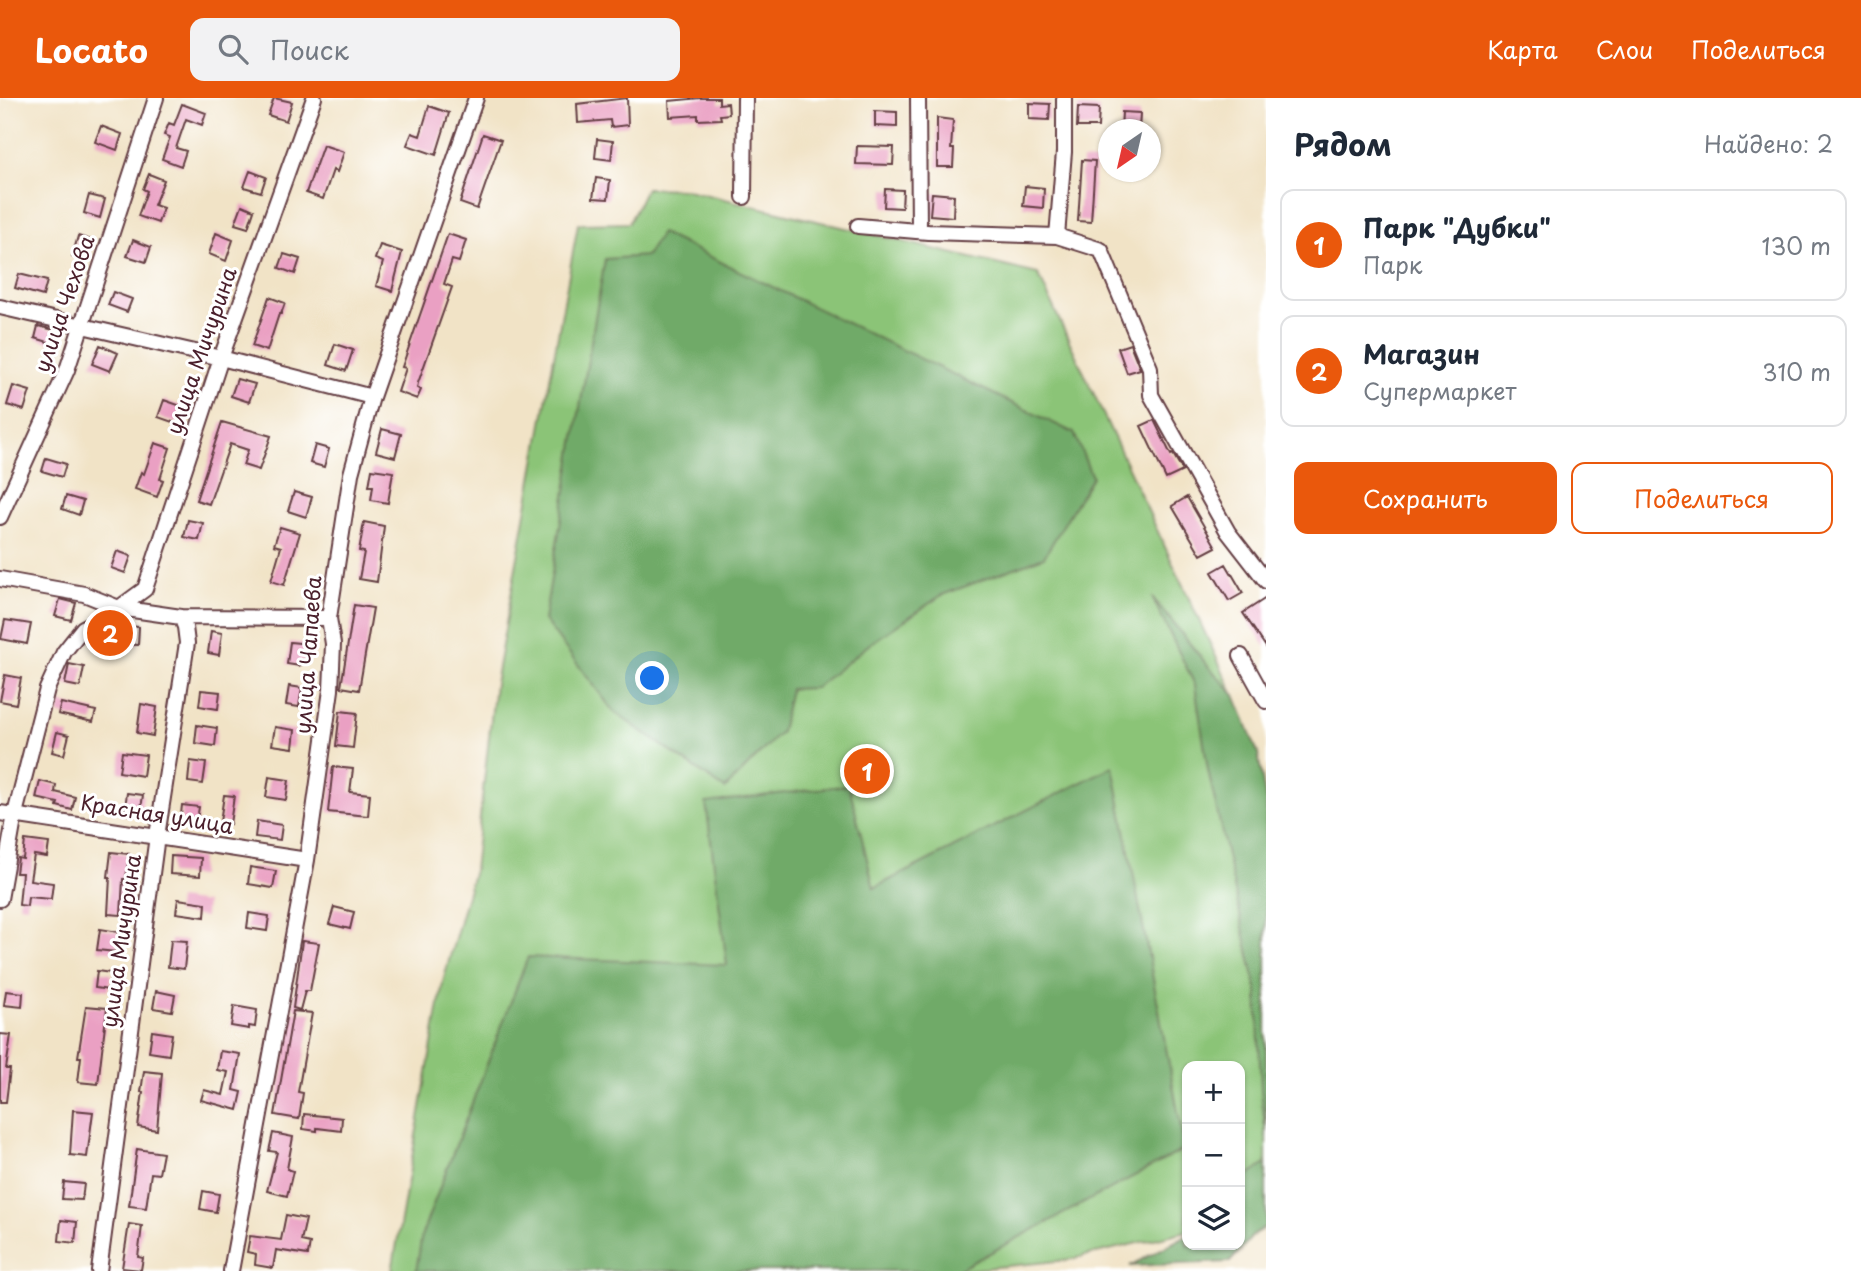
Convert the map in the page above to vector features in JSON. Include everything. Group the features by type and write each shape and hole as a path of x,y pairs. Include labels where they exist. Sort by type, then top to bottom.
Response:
{"street":[{"name":"улица Чехова","path":"0,517 67,370 156,98"},
{"name":"улица Мичурина","path":"0,900 7,814 47,689 64,652 83,628 119,608 145,589 221,358 314,98"},
{"name":"улица Чапаева","path":"231,1271 307,860 331,690 333,644 329,618 351,474 372,397 476,98"},
{"path":"744,197 745,98"},
{"path":"918,98 919,231"},
{"path":"1057,236 1064,152 1064,98"},
{"path":"858,226 1057,236 1101,250 1150,369 1151,395 1228,532 1266,581"},
{"path":"0,307 81,324 372,397"},
{"path":"0,579 84,594 119,608 181,617 329,618"},
{"name":"улица Мичурина","path":"99,1271 187,643 181,617"},
{"path":"1241,656 1266,701"},
{"name":"Красная улица","path":"7,814 307,860"}],"green space":[{"path":"646,188 683,189 1038,274 1232,691 1266,852 1266,1212 1245,1217 1245,1061 1182,1061 1182,1232 1068,1260 956,1271 392,1271 443,982 474,870 495,684 578,224 629,223"},
{"path":"661,233 1074,433 1092,477 1044,557 942,595 871,643 815,688 790,689 781,732 725,789 614,712 544,620 605,259 646,256"},
{"path":"1152,597 1235,695 1258,753 1266,803 1266,1137 1261,1091 1257,991 1208,770 1195,685"},
{"path":"1113,766 1182,1133 1182,1151 956,1271 416,1271 422,1234 528,957 727,965 706,803 849,785 874,888"},
{"path":"1266,1164 1266,1227 1255,1233 1245,1245 1245,1187 1245,1177"},
{"path":"1182,1238 1182,1250 1240,1250 1230,1262 1130,1266"}],"building":[{"path":"274,98 292,102 286,121 268,115"},
{"path":"627,98 628,125 611,127 610,120 578,123 577,104"},
{"path":"719,98 719,104 728,103 729,114 720,115 721,119 698,120 698,115 670,117 669,101"},
{"path":"1029,103 1050,104 1049,120 1029,119"},
{"path":"182,104 206,113 202,125 186,119 176,148 186,151 181,166 162,159 170,137 164,135 169,123 174,125"},
{"path":"429,106 449,113 436,155 407,145 412,133 420,136"},
{"path":"1078,107 1099,108 1098,127 1077,127"},
{"path":"875,111 897,112 897,127 875,126"},
{"path":"1122,112 1140,113 1140,119 1122,119"},
{"path":"937,118 953,120 953,167 937,167"},
{"path":"101,126 122,134 117,150 95,142"},
{"path":"483,134 501,140 477,209 460,203"},
{"path":"597,139 613,141 611,160 595,158"},
{"path":"323,145 344,152 337,172 333,170 323,199 306,193"},
{"path":"857,146 894,147 893,165 856,164"},
{"path":"1082,160 1095,161 1091,222 1078,221"},
{"path":"250,171 266,177 261,192 244,187"},
{"path":"149,174 164,180 154,205 163,208 158,223 138,216 147,191 143,189"},
{"path":"596,178 610,180 608,199 593,198"},
{"path":"1025,186 1044,188 1043,208 1023,206"},
{"path":"885,189 903,190 902,208 884,207"},
{"path":"932,193 954,195 953,217 930,215"},
{"path":"89,195 105,199 100,218 84,213"},
{"path":"242,205 254,210 248,228 235,224"},
{"path":"216,233 233,240 226,261 209,254"},
{"path":"448,234 466,240 459,262 452,260 444,284 452,287 418,383 417,388 421,390 417,399 398,392 406,368 402,367"},
{"path":"78,236 91,240 85,260 72,257"},
{"path":"133,240 151,247 146,262 127,256"},
{"path":"380,245 402,252 392,291 376,286 383,262 375,259"},
{"path":"284,254 300,259 295,274 279,268"},
{"path":"19,274 47,281 43,296 15,288"},
{"path":"113,292 132,299 127,312 108,305"},
{"path":"269,297 285,303 267,351 252,346"},
{"path":"38,326 62,332 58,345 35,338"},
{"path":"335,344 353,350 346,371 328,365"},
{"path":"1130,344 1140,369 1127,373 1118,348"},
{"path":"100,345 118,353 110,371 92,364"},
{"path":"237,379 255,384 249,402 231,396"},
{"path":"13,386 30,391 24,410 7,405"},
{"path":"164,400 184,407 178,424 158,417"},
{"path":"1154,420 1171,455 1173,454 1183,471 1166,479 1141,426"},
{"path":"222,422 271,436 259,470 243,465 248,450 230,444 209,504 196,500"},
{"path":"382,429 401,434 395,457 376,452"},
{"path":"155,443 170,448 157,497 135,489 141,472 144,474"},
{"path":"315,445 329,449 324,467 310,463"},
{"path":"46,458 66,464 62,477 42,471"},
{"path":"372,469 393,472 388,503 371,500 373,486 369,486"},
{"path":"294,492 312,497 306,517 288,511"},
{"path":"66,496 83,501 79,515 62,509"},
{"path":"1187,497 1216,547 1201,555 1172,506"},
{"path":"188,520 203,523 199,540 184,537"},
{"path":"364,522 384,526 377,582 359,579 364,552 359,551"},
{"path":"280,527 300,533 284,585 271,581 281,547 274,545"},
{"path":"117,551 131,556 125,573 111,568"},
{"path":"1226,564 1243,593 1229,601 1212,572"},
{"path":"1266,598 1266,647 1243,613"},
{"path":"60,599 76,603 71,620 55,616"},
{"path":"354,605 373,608 359,690 341,687"},
{"path":"5,620 31,624 27,644 1,639"},
{"path":"108,625 139,627 138,645 99,643 100,630"},
{"path":"211,631 222,633 219,655 208,653"},
{"path":"290,642 309,644 307,661 301,660 300,666 287,664"},
{"path":"69,664 84,667 80,687 65,684"},
{"path":"5,675 21,678 16,704 0,701"},
{"path":"289,686 302,688 299,707 286,705"},
{"path":"201,690 220,692 218,709 199,706"},
{"path":"61,703 96,711 93,722 58,714"},
{"path":"141,704 157,707 153,736 137,733"},
{"path":"340,711 357,713 353,748 336,746"},
{"path":"197,725 217,728 215,746 195,743"},
{"path":"275,727 295,730 293,748 272,745"},
{"path":"57,732 69,735 64,755 52,752"},
{"path":"122,752 146,755 143,776 119,772"},
{"path":"190,761 206,763 203,784 188,782"},
{"path":"333,767 353,769 350,792 370,794 368,816 328,812"},
{"path":"269,777 289,780 286,800 266,797"},
{"path":"40,781 56,785 55,792 75,797 72,810 57,806 58,803 36,798"},
{"path":"127,793 143,795 140,816 124,814"},
{"path":"224,795 234,796 230,824 220,822"},
{"path":"182,805 199,807 196,826 180,824"},
{"path":"257,821 282,825 280,840 255,837"},
{"path":"25,840 49,843 47,857 34,855 30,880 53,883 51,899 28,897 27,906 19,905 22,873 16,873 18,858 23,859"},
{"path":"111,852 129,854 126,879 123,879 121,915 108,914"},
{"path":"171,856 201,858 200,876 170,874"},
{"path":"250,867 276,871 273,888 248,884"},
{"path":"178,899 206,903 205,917 176,913"},
{"path":"334,907 354,912 350,929 329,924"},
{"path":"249,913 269,916 267,931 247,928"},
{"path":"100,929 119,932 116,952 97,950"},
{"path":"171,940 187,941 184,969 168,967"},
{"path":"302,941 319,943 310,991 305,991 300,1010 293,1008"},
{"path":"97,971 111,973 109,990 95,988"},
{"path":"6,991 23,993 22,1007 4,1005"},
{"path":"156,991 175,995 172,1011 153,1008"},
{"path":"86,1006 107,1008 98,1084 78,1082 81,1057 78,1057"},
{"path":"234,1006 257,1010 255,1027 249,1026 249,1029 231,1026"},
{"path":"293,1011 312,1013 298,1092 303,1093 299,1119 275,1115"},
{"path":"152,1031 172,1034 169,1055 149,1052"},
{"path":"0,1034 11,1035 6,1069 10,1069 6,1102 0,1102"},
{"path":"220,1051 240,1054 234,1090 242,1092 238,1110 201,1100 204,1090 223,1095 228,1072 217,1070"},
{"path":"144,1071 162,1073 157,1130 138,1127"},
{"path":"73,1110 93,1112 87,1157 70,1155"},
{"path":"304,1114 342,1118 341,1131 303,1129"},
{"path":"273,1133 293,1137 287,1169 293,1171 287,1196 267,1191 277,1152 269,1151"},
{"path":"137,1149 163,1153 159,1174 151,1173 146,1208 129,1206"},
{"path":"64,1182 84,1184 82,1200 62,1199"},
{"path":"203,1191 219,1194 216,1212 200,1209"},
{"path":"286,1215 306,1219 301,1241 310,1243 308,1255 276,1250 273,1268 255,1265 256,1254 247,1252 250,1236 281,1240"},
{"path":"61,1220 77,1222 75,1243 59,1241"},
{"path":"129,1224 142,1226 138,1257 143,1258 141,1270 122,1268"}],"place":[{"name":"Магазин","path":"110,633"},
{"name":"Парк \"Дубки\"","path":"867,771"}]}
